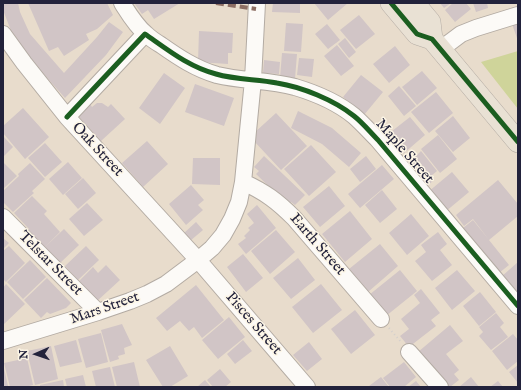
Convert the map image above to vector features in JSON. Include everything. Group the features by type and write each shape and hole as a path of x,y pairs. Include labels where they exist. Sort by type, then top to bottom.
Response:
{"main road":[{"path":"391,3 417,34 436,44 518,142"},
{"path":"414,3 430,22 436,44"}],"street":[{"name":"Maple Street","path":"122,3 130,16 145,34 176,56 202,70 217,75 296,87 336,104 353,115 378,140 518,306"},
{"name":"Mars Street","path":"4,340 98,312 130,301 160,288 198,260 212,248 223,235 239,202 243,182 253,80 257,3"},
{"path":"436,44 476,28 518,15"},
{"name":"Oak Street","path":"3,34 24,64 67,117 198,260"},
{"path":"67,117 145,34"},
{"name":"Earth Street","path":"243,182 281,204 381,319"},
{"name":"Telstar Street","path":"3,217 98,312"},
{"name":"Pisces Street","path":"198,260 307,387"},
{"path":"409,352 440,387"}],"path":[{"path":"381,319 409,352"}],"green space":[{"path":"518,51 518,109 481,62"}],"building":[{"path":"3,3 18,3 20,12 30,34 64,73 109,22 123,32 106,55 65,98 15,41 3,10"},
{"path":"28,3 107,3 113,15 97,29 86,34 89,40 64,56 58,47 49,51"},
{"path":"134,3 180,3 154,19 148,10 142,14"},
{"path":"273,3 300,3 300,13 272,12"},
{"path":"314,3 348,3 328,20"},
{"path":"440,3 451,3 444,8"},
{"path":"453,3 466,3 471,9 455,22 445,10"},
{"path":"473,3 487,3 488,8 476,12"},
{"path":"359,15 375,34 356,49 340,30"},
{"path":"518,22 518,41 512,24"},
{"path":"286,23 303,24 301,52 284,51"},
{"path":"327,24 340,40 328,49 315,34"},
{"path":"199,31 233,33 232,53 228,53 228,64 198,62"},
{"path":"345,38 356,52 349,58 338,44"},
{"path":"337,45 354,66 341,76 324,56"},
{"path":"395,46 410,65 389,83 373,64"},
{"path":"282,53 297,54 295,79 280,78"},
{"path":"299,58 314,59 312,77 297,75"},
{"path":"264,60 280,62 279,74 263,73"},
{"path":"422,71 437,88 417,105 402,87"},
{"path":"164,73 185,88 160,124 139,108"},
{"path":"361,75 383,92 364,115 343,97"},
{"path":"195,84 234,98 224,126 185,112"},
{"path":"399,86 416,106 404,116 388,96"},
{"path":"436,92 453,113 429,133 411,112"},
{"path":"97,103 102,103 108,107 111,104 125,119 101,141 77,115 90,104 92,107"},
{"path":"23,108 49,137 25,159 3,133 3,126"},
{"path":"298,111 332,128 361,153 349,167 322,144 291,128"},
{"path":"276,113 307,146 281,170 253,140 254,133"},
{"path":"453,116 470,138 453,152 435,131"},
{"path":"410,117 425,135 403,154 387,135"},
{"path":"438,135 457,159 440,173 421,149"},
{"path":"3,136 13,147 3,157"},
{"path":"147,141 168,164 143,187 122,163"},
{"path":"45,143 62,162 45,177 28,158"},
{"path":"311,145 336,172 309,196 284,169"},
{"path":"421,151 437,171 431,176 415,157"},
{"path":"410,154 417,163 408,170 401,161"},
{"path":"264,156 305,195 295,205 291,202 288,205 256,174 259,171 254,167"},
{"path":"366,156 376,169 360,182 350,169"},
{"path":"193,158 220,158 220,185 192,184"},
{"path":"3,162 17,176 3,189"},
{"path":"68,162 82,178 63,195 49,179"},
{"path":"30,163 45,179 32,191 34,193 13,212 3,202 3,191"},
{"path":"418,163 433,181 423,189 409,171"},
{"path":"382,165 394,179 360,208 348,194"},
{"path":"452,172 469,192 445,212 428,192"},
{"path":"83,178 96,193 78,209 65,194"},
{"path":"498,180 518,204 518,216 489,240 473,219 464,226 456,215"},
{"path":"191,185 204,200 198,205 203,210 186,225 169,204"},
{"path":"329,186 345,206 320,227 303,207"},
{"path":"382,190 397,209 380,223 365,205"},
{"path":"32,196 47,211 44,214 60,232 43,249 26,231 29,229 14,213"},
{"path":"87,203 103,220 84,236 69,219"},
{"path":"257,205 276,228 246,254 238,244 246,238 244,236 250,230 248,228 254,223 247,214"},
{"path":"350,211 372,239 345,262 322,234"},
{"path":"411,214 429,236 407,255 389,233"},
{"path":"473,220 509,265 499,273 463,228"},
{"path":"196,222 203,230 190,241 184,233"},
{"path":"64,229 79,245 59,264 44,248"},
{"path":"276,230 295,252 270,274 251,251"},
{"path":"438,232 447,244 440,250 452,265 432,281 415,261 426,252 421,245"},
{"path":"3,238 9,243 3,249"},
{"path":"380,244 398,266 368,292 349,269"},
{"path":"9,246 25,263 6,282 3,279 3,251"},
{"path":"86,246 99,260 78,280 65,266"},
{"path":"243,254 263,278 246,292 227,267"},
{"path":"298,258 315,280 291,299 273,278"},
{"path":"30,260 46,277 23,299 7,282"},
{"path":"518,262 518,289 514,292 501,277"},
{"path":"106,265 120,280 96,302 78,282 93,267 98,273"},
{"path":"400,270 417,291 386,316 369,295"},
{"path":"457,270 475,291 452,310 435,288"},
{"path":"47,278 71,303 66,308 50,314 47,312 41,318 24,300"},
{"path":"6,284 25,304 3,325 3,288"},
{"path":"321,284 342,310 313,333 292,307"},
{"path":"196,285 224,320 202,338 194,327 189,331 180,321 167,331 156,318"},
{"path":"421,289 440,313 431,320 436,326 409,347 400,336 409,329 401,319 420,303 414,295"},
{"path":"480,292 496,312 479,326 463,306"},
{"path":"355,310 375,335 351,354 331,329"},
{"path":"496,313 504,323 500,327 508,337 491,350 479,336 483,332 479,327"},
{"path":"229,317 245,337 218,359 202,340"},
{"path":"122,324 132,345 124,348 125,354 118,356 119,359 110,362 101,330"},
{"path":"450,325 463,341 446,354 459,370 454,374 459,380 450,387 442,387 418,352"},
{"path":"101,333 108,362 86,368 78,339"},
{"path":"513,334 518,340 518,361 507,370 492,351"},
{"path":"76,340 82,362 60,367 54,346"},
{"path":"243,340 252,351 235,364 227,354"},
{"path":"309,342 322,359 307,371 293,355"},
{"path":"51,346 58,379 35,385 27,351"},
{"path":"170,346 188,376 170,387 163,387 146,360"},
{"path":"27,358 33,385 25,387 10,387 4,363"},
{"path":"134,362 140,387 117,387 112,367"},
{"path":"404,362 416,377 404,387 390,387 383,378"},
{"path":"3,364 8,386 3,387"},
{"path":"518,365 518,383 509,372"},
{"path":"110,367 115,387 96,387 92,371"},
{"path":"220,369 231,382 225,387 213,387 207,380"},
{"path":"83,375 86,387 67,387 65,379"},
{"path":"381,377 389,387 369,387 369,386"},
{"path":"471,377 479,387 459,387"},
{"path":"63,380 64,387 40,387 40,385"},
{"path":"205,380 211,387 197,387"},
{"path":"416,381 421,387 408,387"},
{"path":"498,381 503,387 490,387"}],"marked path":[{"path":"216,3 256,9"}],"cycle path":[{"path":"391,3 417,34 432,39 518,142"},
{"path":"67,117 145,34 179,57 206,71 224,76 287,85 317,95 346,110 378,140 518,306"}]}
